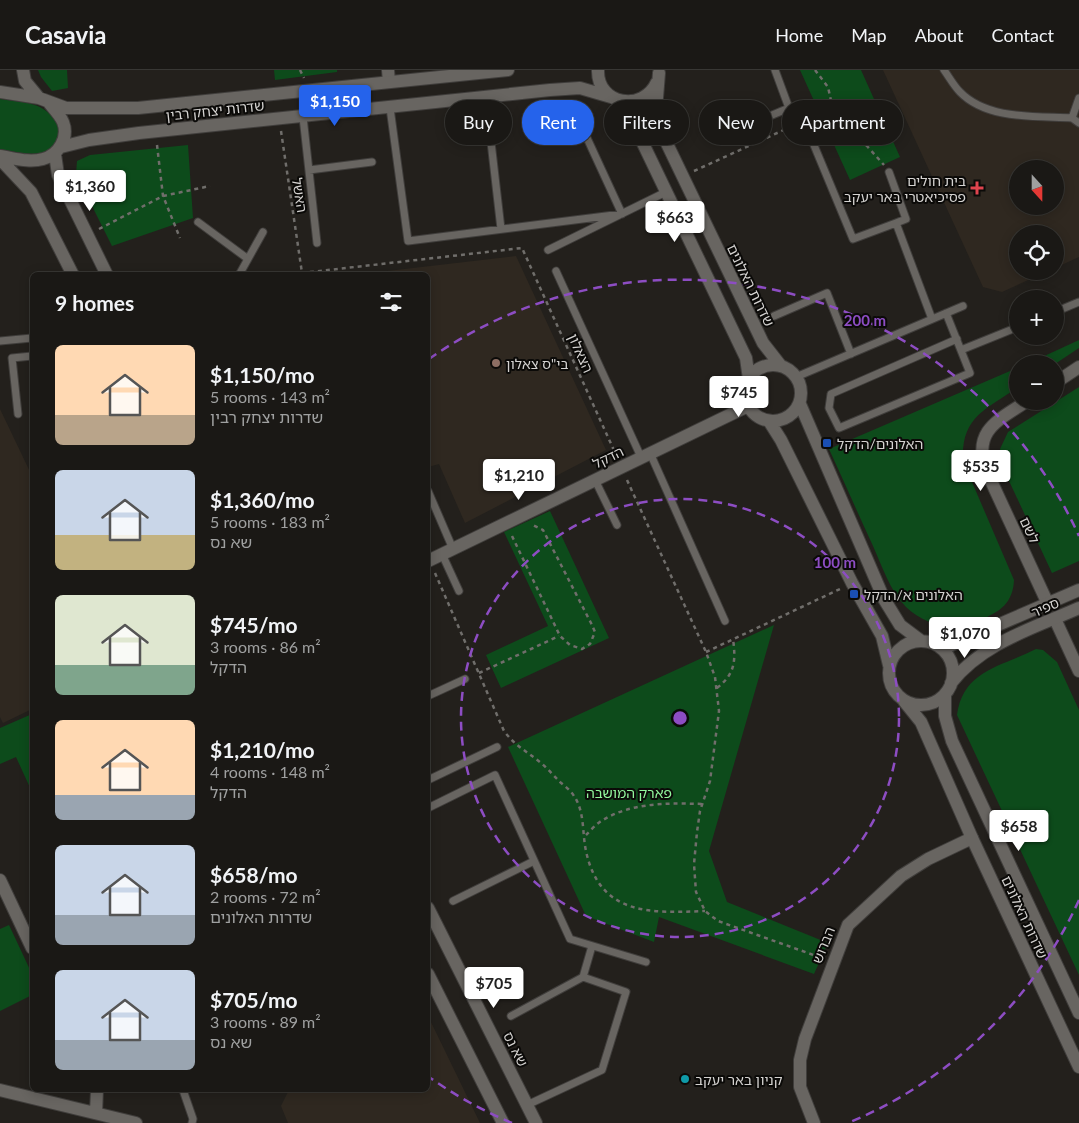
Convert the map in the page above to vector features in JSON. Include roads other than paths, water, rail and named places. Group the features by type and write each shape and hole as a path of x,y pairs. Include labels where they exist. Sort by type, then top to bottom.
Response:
{"street":[{"path":"23,70 26,81 64,124 65,135 58,150 58,175 105,272"},
{"name":"שדרות יצחק רבין","path":"0,92 44,101 66,108 138,108 389,76 508,70"},
{"path":"598,70 599,82 614,99 638,133 746,358 749,379 746,388 748,406 760,418 769,421 787,418 800,404"},
{"name":"שדרות יצחק רבין","path":"0,157 30,161 44,159 58,150 89,140 156,131 580,88 614,99 634,102 649,95 654,89 659,71"},
{"name":"שדרות האלונים","path":"659,71 656,110 658,125 762,343 781,366"},
{"path":"0,157 30,192 71,272"},
{"path":"749,379 763,367 781,366 796,377 801,385 800,404 884,599 900,625 920,640 931,642 940,647 952,663 948,688 939,700 921,705 904,701 891,686 889,666 882,636 852,583 781,440 769,421"},
{"path":"1064,377 1079,367"},
{"name":"הדקל","path":"430,560 748,406"},
{"name":"לשם","path":"1015,410 989,428 983,438 981,450 986,470 1048,604"},
{"name":"ספיר","path":"940,647 949,646 1079,590"},
{"name":"ספיר","path":"948,688 973,659 999,644 1079,608"},
{"path":"1055,619 1079,671"},
{"path":"889,666 893,656 900,648 920,640"},
{"name":"שדרות האלונים","path":"948,688 945,716 952,741 1079,1013"},
{"name":"שדרות האלונים","path":"904,701 921,722 972,838 1079,1067"},
{"name":"הברוש","path":"814,1123 800,1087 800,1060 805,1039 832,962 848,925 856,915 902,876 928,859 972,838"},
{"path":"0,880 30,944"},
{"name":"שא נס","path":"430,912 536,1123"},
{"path":"430,978 503,1123"},
{"path":"0,1090 136,1123"},
{"path":"96,1092 96,1113"}],"lane":[{"path":"772,115 789,108 774,70"},
{"path":"944,70 960,93 975,104 993,111 1072,118 1079,123"},
{"path":"1072,118 1079,98"},
{"path":"390,108 408,241 622,214"},
{"path":"303,117 317,242"},
{"path":"491,145 501,229"},
{"path":"590,145 622,214"},
{"path":"814,145 853,239 906,219 889,172"},
{"path":"309,170 372,162"},
{"path":"548,250 666,192"},
{"path":"198,222 248,259"},
{"path":"896,223 932,319"},
{"path":"240,272 263,232"},
{"path":"556,271 725,621"},
{"path":"774,316 827,293 851,354"},
{"path":"1064,308 1079,302"},
{"path":"796,377 963,306"},
{"path":"946,314 961,350 970,374 839,428 829,408 831,394 956,339"},
{"path":"961,350 1009,331"},
{"path":"0,341 30,338"},
{"path":"18,414 12,358 30,356"},
{"path":"595,480 617,526"},
{"path":"430,497 448,552 458,591"},
{"path":"430,695 465,679"},
{"path":"430,779 497,747"},
{"path":"430,807 495,775 570,939 646,962"},
{"path":"453,901 534,860"},
{"path":"511,1016 582,977 592,946"},
{"path":"527,1105 602,1070 626,992 582,977"},
{"path":"184,1092 193,1119 192,1123"}],"place":[{"name":"בית חולים פסיכיאטרי באר יעקב","path":"977,188"},
{"name":"בי\"ס צאלון","path":"496,363"},
{"name":"האלונים/הדקל","path":"827,443"},
{"name":"האלונים א/הדקל","path":"854,594"},
{"name":"קניון באר יעקב","path":"685,1079"}],"park label":[{"name":"פארק המושבה","path":"629,792"}]}
